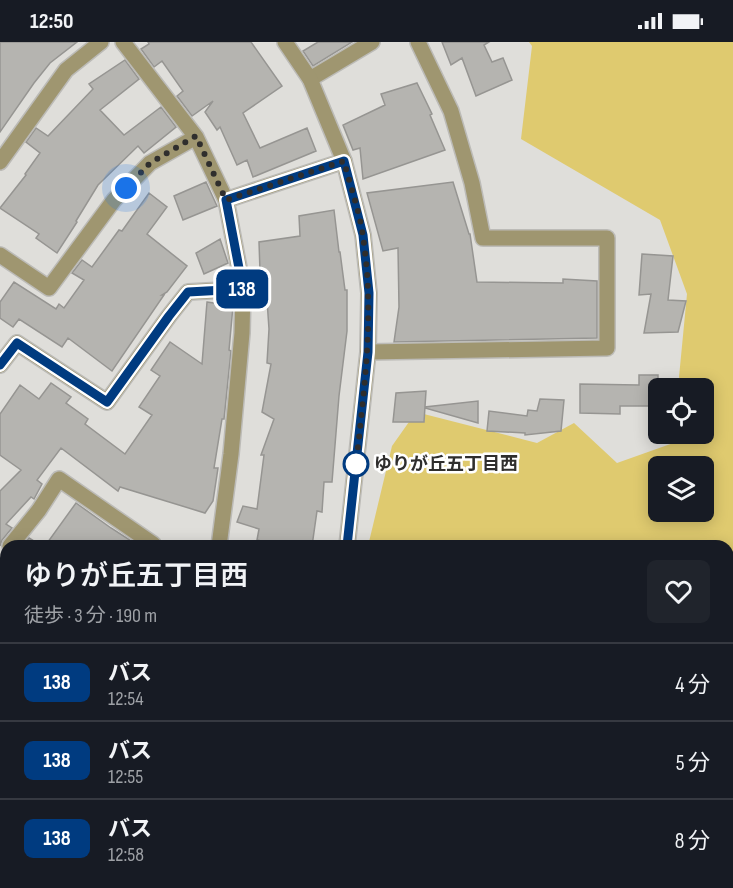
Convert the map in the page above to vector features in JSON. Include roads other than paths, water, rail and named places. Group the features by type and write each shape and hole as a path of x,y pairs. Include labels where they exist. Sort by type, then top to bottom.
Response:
{"street":[{"path":"2,156 66,70 101,42"},
{"path":"123,42 196,136 226,200 243,289 242,333 232,443 220,540"},
{"path":"285,42 310,78 344,161 363,235 369,293 368,352 348,540"},
{"path":"310,78 372,42"},
{"path":"368,352 607,348 607,238 483,238 472,183 451,111 418,42"},
{"path":"0,255 49,288 114,200 150,163 196,136"},
{"path":"226,200 344,161"},
{"path":"0,365 17,343 107,402 188,292 243,289"},
{"path":"15,540 39,510 59,479 147,540"}],"place":[{"name":"ゆりが丘五丁目西","path":"356,464"}]}
